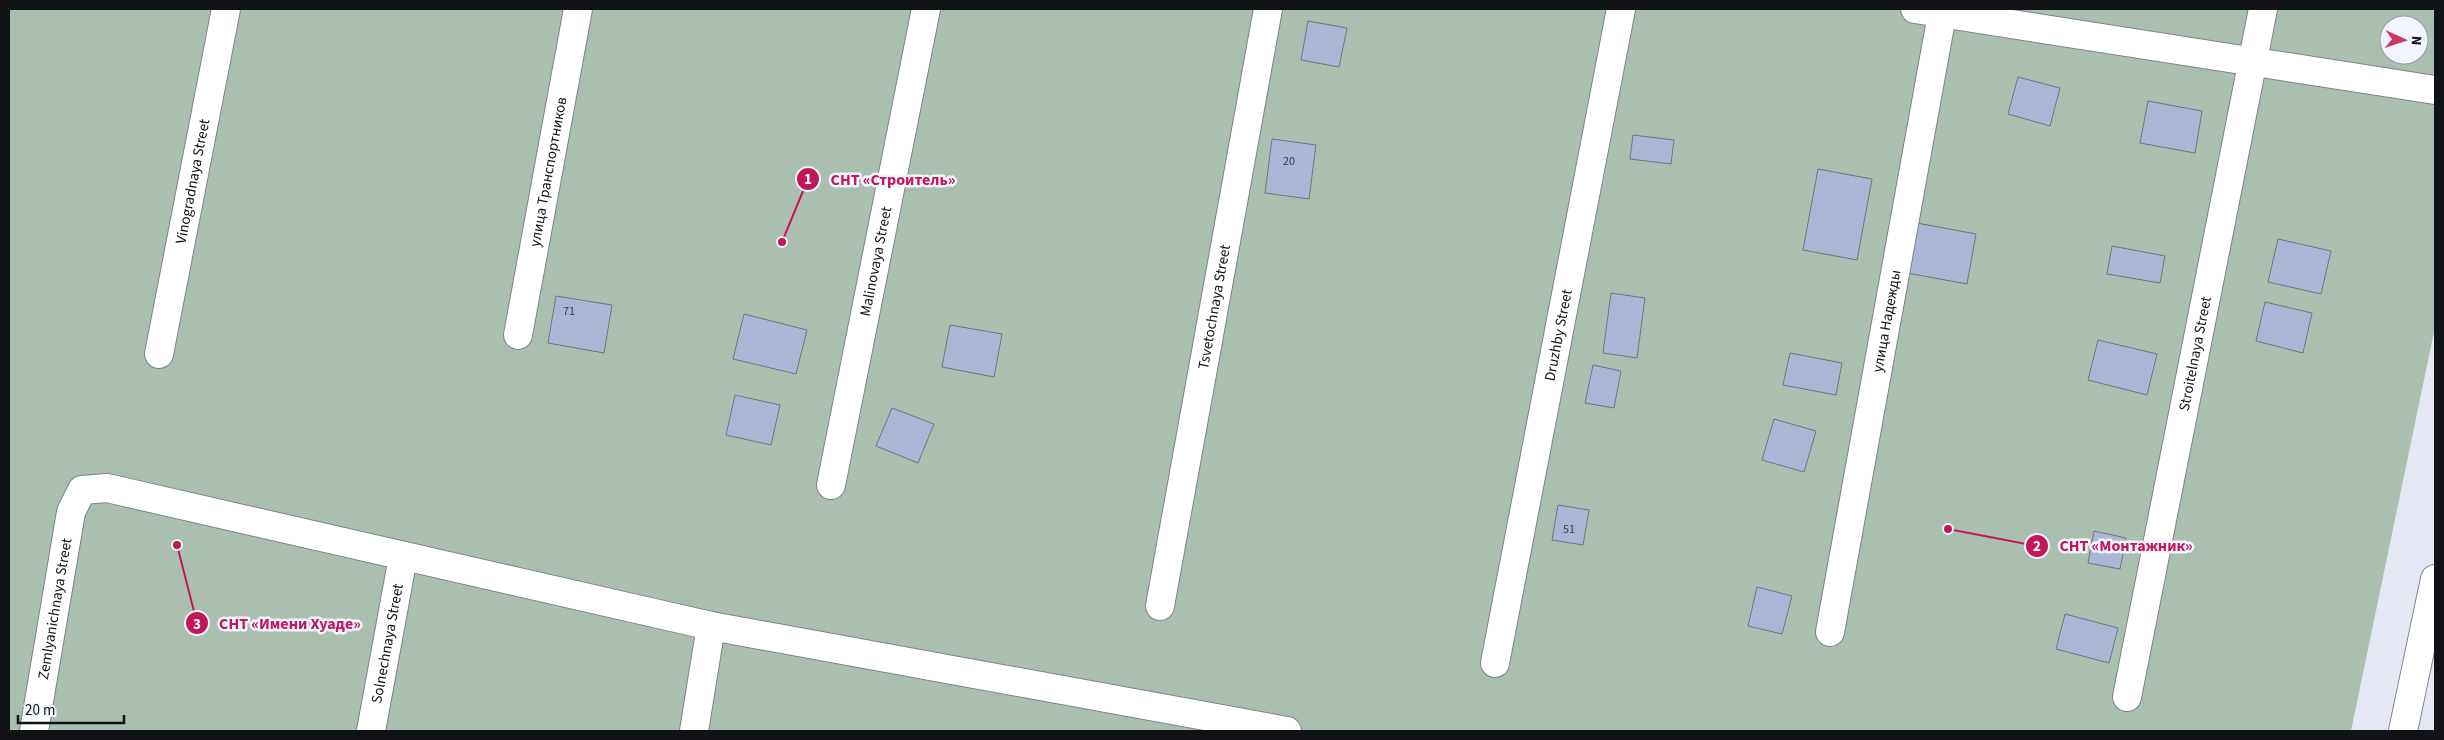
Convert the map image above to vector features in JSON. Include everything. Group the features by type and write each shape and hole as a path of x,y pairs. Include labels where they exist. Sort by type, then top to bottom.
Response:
{"street":[{"name":"Vinogradnaya Street","path":"159,354 226,9"},
{"name":"улица Транспортников","path":"518,335 578,9"},
{"name":"Malinovaya Street","path":"831,485 926,9"},
{"name":"Tsvetochnaya Street","path":"1160,606 1268,9"},
{"name":"Druzhby Street","path":"1495,662 1620,9"},
{"path":"1915,9 1943,11 2435,90"},
{"name":"Stroitelnaya Street","path":"2127,697 2263,9"},
{"name":"улица Надежды","path":"1830,632 1943,11"},
{"name":"Zemlyanichnaya Street","path":"34,731 71,512 82,490 107,488 403,558"},
{"path":"403,558 711,626 1287,731"},
{"name":"Solnechnaya Street","path":"371,731 403,558"},
{"path":"2403,731 2435,578"},
{"path":"694,731 711,626"}],"green space":[{"path":"9,9 2435,9 2435,327 2351,731 9,731"}],"building":[{"path":"1308,21 1347,28 1339,67 1301,60"},
{"path":"2018,77 2060,88 2050,126 2008,114"},
{"path":"2148,101 2202,111 2195,153 2140,143"},
{"path":"1633,135 1674,140 1671,164 1630,159"},
{"path":"1272,139 1316,145 1309,199 1265,193"},
{"path":"1818,169 1872,179 1857,260 1803,250"},
{"path":"1917,223 1976,234 1967,284 1907,273"},
{"path":"2278,239 2331,251 2321,294 2268,282"},
{"path":"2112,246 2165,256 2160,283 2107,274"},
{"path":"1611,293 1645,298 1637,358 1603,353"},
{"path":"556,296 612,305 604,353 548,343"},
{"path":"2265,302 2312,313 2303,353 2256,341"},
{"path":"744,314 807,330 796,374 733,359"},
{"path":"950,325 1002,334 994,377 942,367"},
{"path":"2098,340 2157,354 2147,395 2088,380"},
{"path":"1790,353 1842,363 1836,395 1783,385"},
{"path":"1593,365 1621,371 1614,408 1585,403"},
{"path":"735,395 780,405 771,445 726,435"},
{"path":"892,408 934,424 918,463 876,446"},
{"path":"1774,419 1816,431 1804,472 1762,460"},
{"path":"1558,505 1589,510 1583,545 1552,540"},
{"path":"2094,531 2126,538 2120,569 2088,563"},
{"path":"1757,587 1792,596 1782,634 1748,626"},
{"path":"2065,614 2118,628 2109,663 2056,649"}],"place":[{"name":"СНТ «Строитель»","path":"782,242"},
{"name":"СНТ «Монтажник»","path":"1948,529"},
{"name":"СНТ «Имени Хуаде»","path":"177,545"}]}
